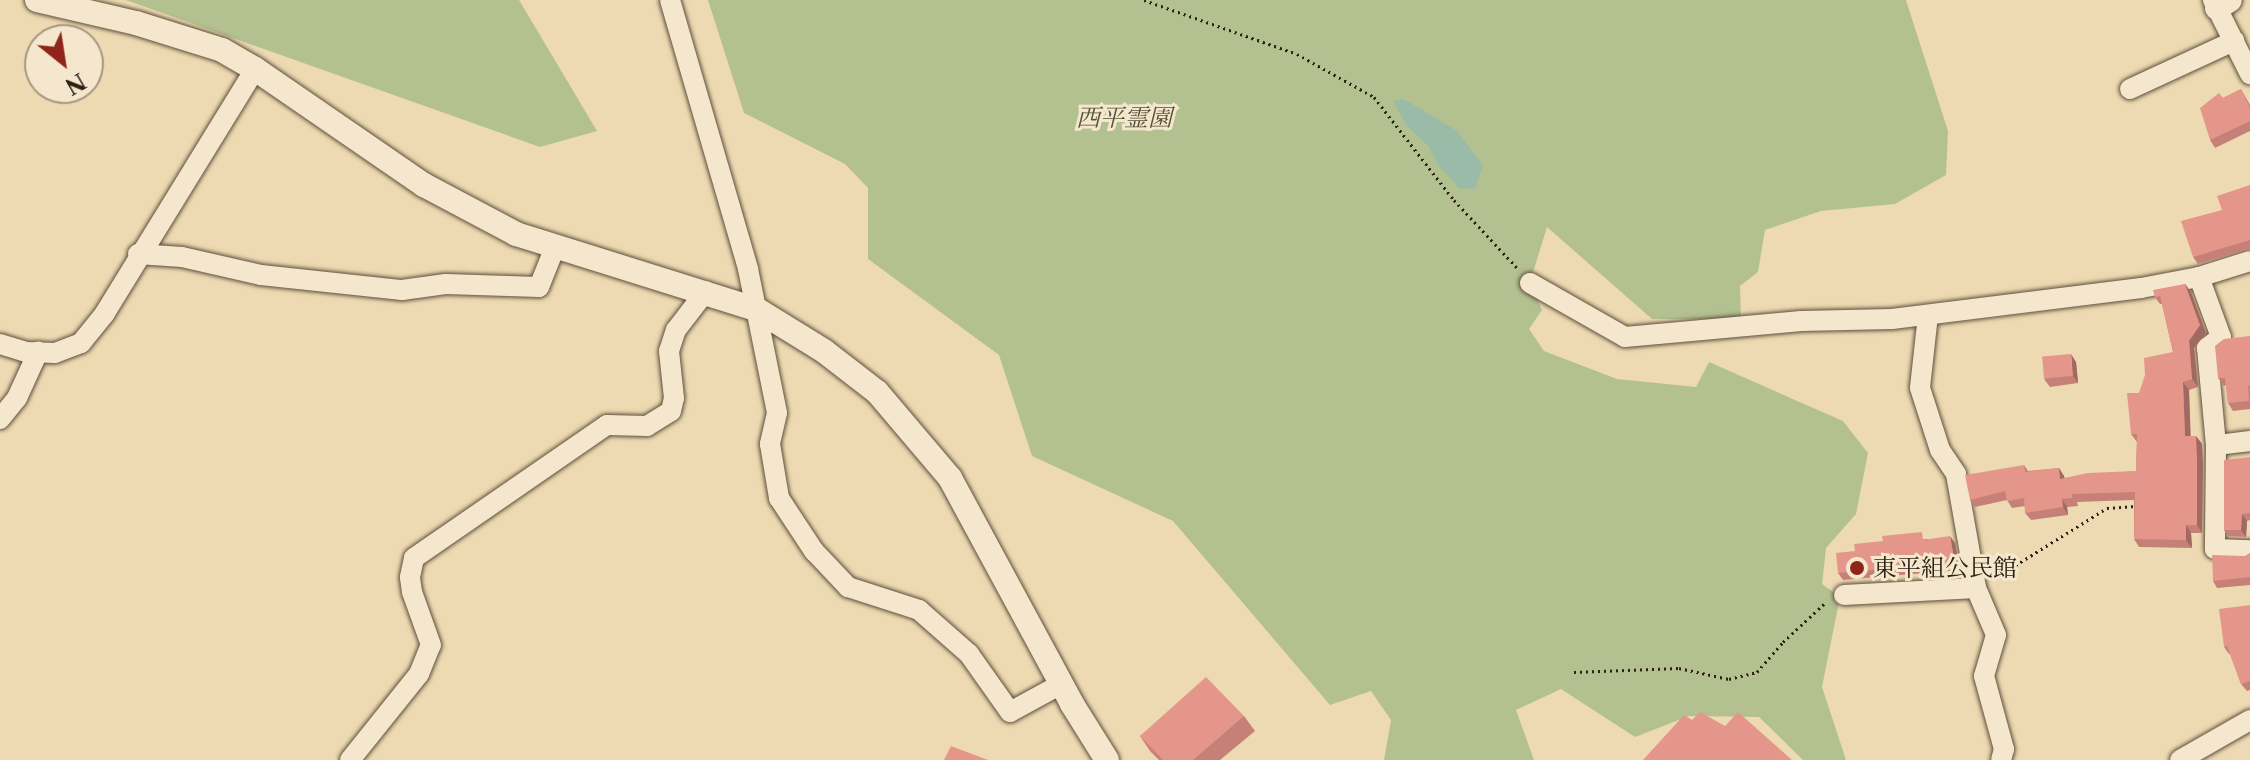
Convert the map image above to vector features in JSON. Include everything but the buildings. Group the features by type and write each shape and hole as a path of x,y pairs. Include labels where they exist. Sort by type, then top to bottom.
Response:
{"street":[{"path":"37,0 136,23 222,50 255,69 424,185 516,234 756,309 824,351 877,392 933,455 975,519 1107,760"},
{"path":"670,0 748,269 777,413 770,444 779,498 814,551 848,587 919,610 969,654 1010,712 1063,683"},
{"path":"2220,3 2250,74"},
{"path":"2130,89 2234,41"},
{"path":"0,344 55,353 81,343 105,313 138,254 255,69"},
{"path":"138,254 182,257 261,275 402,290 446,284 539,287 555,247"},
{"path":"1530,283 1625,337 1801,321 1928,315 2199,277 2250,261"},
{"path":"2199,277 2221,337 2207,348 2216,445 2215,549 2250,550"},
{"path":"350,760 419,674 431,645 412,592 410,577 414,558 607,425 647,426 671,411 674,398 669,351 676,330 706,291"},
{"path":"1928,315 1920,388 1940,450 1956,474 1976,588 1996,635 1984,676 2004,749 2001,760"},
{"path":"0,419 17,398 38,352"},
{"path":"2216,445 2250,441"},
{"path":"1844,595 1976,588"},
{"path":"2180,760 2250,720"}],"path":[{"path":"1144,0 1297,54 1374,97 1454,200 1530,283"},
{"path":"1976,588 2012,570 2107,508 2138,506"},
{"path":"1574,672 1679,668 1729,679 1757,672 1820,605 1844,595"}],"green space":[{"path":"126,0 519,0 597,131 540,147"},
{"name":"西平霊園","path":"708,0 1906,0 1948,131 1946,175 1895,204 1821,211 1765,230 1758,272 1740,286 1741,319 1652,319 1547,227 1530,282 1542,310 1529,329 1544,351 1617,379 1696,387 1709,362 1843,421 1868,453 1856,514 1826,548 1822,584 1840,597 1822,687 1846,760 1803,760 1759,717 1689,716 1635,737 1561,689 1516,710 1534,760 1384,760 1391,720 1371,691 1330,705 1173,521 1032,456 999,355 868,259 868,188 845,164 744,113"}],"shaded area":[{"path":"1404,99 1457,131 1483,165 1475,189 1459,188 1438,165 1429,147 1406,125 1393,101"}],"place":[{"name":"東平組公民館","path":"1857,568"}]}
